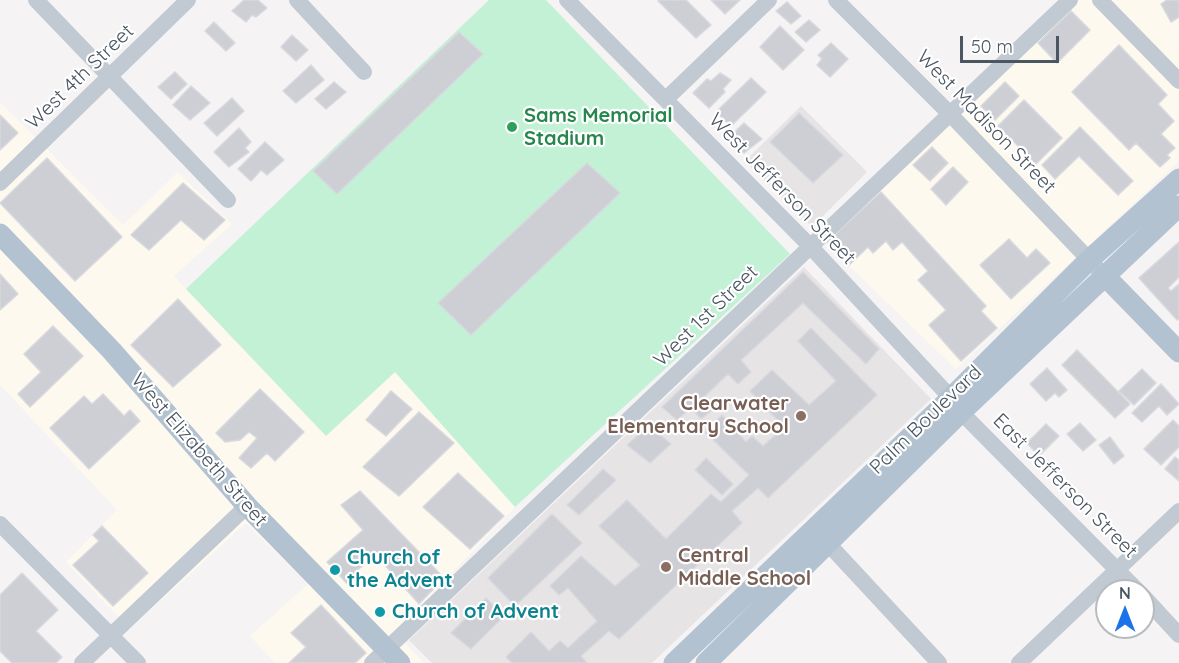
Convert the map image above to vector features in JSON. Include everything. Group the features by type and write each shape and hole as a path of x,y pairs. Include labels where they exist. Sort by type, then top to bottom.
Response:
{"main road":[{"name":"Palm Boulevard","path":"706,663 827,544 956,405 1097,267 1170,205 1179,178"},
{"name":"West Elizabeth Street","path":"0,234 112,351 246,506 386,659"},
{"path":"1097,267 1179,352"},
{"name":"Palm Boulevard","path":"674,663 814,527 956,405"},
{"path":"742,597 758,612"}],"street":[{"path":"36,0 228,200"},
{"name":"West 4th Street","path":"0,183 188,0"},
{"path":"297,0 364,72"},
{"name":"West Jefferson Street","path":"567,0 810,246 956,405"},
{"path":"666,99 769,0"},
{"name":"West Madison Street","path":"836,0 950,114 1097,267"},
{"name":"West 1st Street","path":"386,659 810,246 1070,0"},
{"path":"1100,0 1179,81"},
{"name":"East Jefferson Street","path":"956,405 1127,579"},
{"path":"82,663 246,506"},
{"path":"1019,663 1179,511"},
{"path":"0,524 138,663"},
{"path":"814,527 827,544 939,663"},
{"path":"1155,609 1179,635"}],"shaded area":[{"path":"1077,0 1179,0 1179,161 956,369 822,240"},
{"path":"0,102 123,225 178,172 232,224 174,276 326,436 395,372 515,507 395,633 424,663 275,663 250,636 308,584 246,523 130,629 66,562 117,510 0,385"},
{"path":"801,106 867,172 812,227 745,161"},
{"path":"804,267 931,399 652,663 432,663 409,640"}],"green space":[{"name":"Sams Memorial Stadium","path":"489,0 546,0 790,254 515,507 395,372 326,436 186,289"}],"building":[{"path":"244,0 258,0 267,8 256,17 252,15 246,22 232,11"},
{"path":"659,0 686,0 711,25 696,38"},
{"path":"711,0 740,0 725,14"},
{"path":"1167,0 1179,0 1179,17 1171,22 1161,4"},
{"path":"787,2 801,16 791,24 776,11"},
{"path":"1071,11 1090,30 1057,63 1038,43"},
{"path":"809,20 820,30 806,42 795,32"},
{"path":"214,22 235,43 226,51 205,31"},
{"path":"780,26 804,50 783,70 760,47"},
{"path":"459,32 483,54 337,194 313,171"},
{"path":"292,35 308,50 296,61 281,47"},
{"path":"831,43 848,59 830,77 817,65 822,59 818,55"},
{"path":"1119,45 1167,95 1158,104 1174,121 1161,134 1175,148 1167,155 1170,158 1160,167 1136,143 1129,150 1072,92"},
{"path":"311,65 324,80 296,103 283,91"},
{"path":"175,72 187,84 171,99 158,87"},
{"path":"720,73 731,80 723,89 725,92 709,108 693,93 707,79 711,81"},
{"path":"751,78 766,92 731,126 716,112"},
{"path":"334,82 346,92 326,109 315,99"},
{"path":"1005,82 1019,96 995,120 981,106"},
{"path":"191,86 210,103 190,120 173,105"},
{"path":"232,98 244,111 217,136 204,123"},
{"path":"1024,100 1062,138 1036,164 998,126"},
{"path":"799,113 843,155 813,183 770,142"},
{"path":"0,115 18,133 0,150"},
{"path":"744,123 762,139 744,153 727,139"},
{"path":"1080,127 1133,181 1118,195 1079,156 1055,179 1042,165"},
{"path":"239,128 251,142 245,148 249,152 229,167 214,152"},
{"path":"265,142 284,160 267,175 261,170 251,181 238,169"},
{"path":"932,147 948,163 930,181 913,165"},
{"path":"47,158 122,237 75,281 0,203"},
{"path":"587,163 620,193 471,335 438,303"},
{"path":"953,167 968,182 946,205 931,189"},
{"path":"183,183 225,220 204,240 181,220 149,250 131,235"},
{"path":"881,192 986,306 981,311 997,328 961,361 929,325 946,310 918,280 928,271 902,242 893,250 886,241 873,253 868,247 848,266 827,242"},
{"path":"1009,239 1027,258 1036,249 1050,263 1011,299 980,265"},
{"path":"1179,242 1179,277 1168,288 1171,291 1179,284 1179,319 1177,320 1139,278"},
{"path":"803,272 879,349 866,364 803,303 741,360 751,372 738,384 728,374 705,396 716,407 701,419 691,408 677,420 662,407"},
{"path":"0,274 18,294 0,310"},
{"path":"178,299 221,345 173,387 131,345"},
{"path":"53,326 83,356 30,407 18,394 41,372 24,354"},
{"path":"811,328 877,395 768,498 758,488 732,511 742,523 619,639 609,631 581,656 587,663 512,663 506,657 531,632 549,651 560,641 568,648 597,621 568,588 559,595 550,586 581,556 615,586 640,565 599,526 627,500 666,539 711,494 721,502 749,475 705,432 722,415 746,442 752,436 763,446 784,427 750,391 772,370 809,405 836,381 798,341"},
{"path":"1077,350 1130,404 1115,418 1062,365"},
{"path":"1047,368 1067,390 1059,397 1055,393 1046,401 1030,384"},
{"path":"1142,369 1156,383 1134,405 1119,391"},
{"path":"1161,384 1179,404 1167,415 1159,406 1142,422 1132,413"},
{"path":"260,389 304,432 275,461 267,453 251,468 239,458 257,438 249,432 240,440 225,442 216,433"},
{"path":"391,391 412,409 386,436 366,420"},
{"path":"103,394 124,416 130,410 140,421 89,469 50,428 84,396 92,404"},
{"path":"419,412 454,443 399,496 363,467"},
{"path":"1173,420 1179,426 1179,447 1161,465 1144,449"},
{"path":"1080,423 1096,440 1083,451 1067,434"},
{"path":"1046,424 1059,436 1039,456 1027,443"},
{"path":"649,425 671,444 650,463 627,445"},
{"path":"1110,437 1124,456 1114,464 1099,445"},
{"path":"1175,457 1179,460 1179,481 1165,469"},
{"path":"706,458 733,484 722,495 695,470"},
{"path":"603,469 616,480 579,515 567,505"},
{"path":"458,473 504,516 470,549 423,507"},
{"name":"Church of the Advent","path":"360,491 444,578 419,604 376,555 355,572 362,579 351,588 327,562 363,530 341,505"},
{"path":"552,514 582,543 515,606 488,578"},
{"path":"102,526 148,573 113,606 73,565 99,541 93,535"},
{"path":"22,573 58,610 36,631 62,657 56,663 12,663 0,651 0,595"},
{"path":"486,598 504,616 471,649 451,633"},
{"path":"321,605 366,653 355,663 289,663 306,647 291,633"}],"place":[{"name":"Sams Memorial Stadium","path":"512,127"},
{"name":"Clearwater Elementary School","path":"801,416"},
{"name":"Central Middle School","path":"666,567"},
{"name":"Church of the Advent","path":"335,570"},
{"name":"Church of Advent","path":"380,612"}]}
